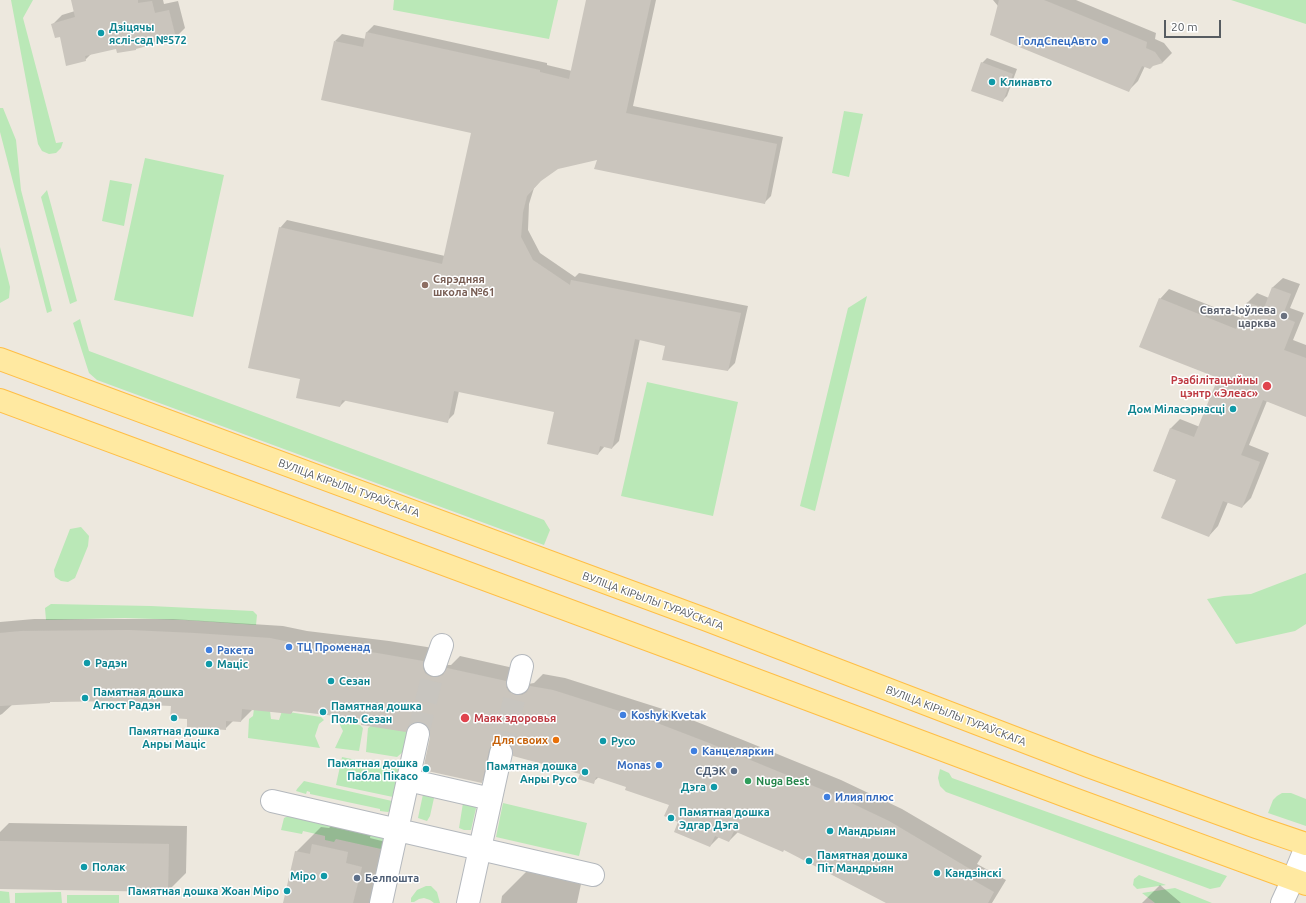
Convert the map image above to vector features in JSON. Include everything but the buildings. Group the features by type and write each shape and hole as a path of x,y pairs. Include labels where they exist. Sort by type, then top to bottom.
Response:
{"main road":[{"name":"ВУЛІЦА КІРЫЛЫ ТУРАЎСКАГА","path":"0,359 714,623 1088,766 1306,845"},
{"path":"0,400 1300,882"}],"street":[{"path":"381,903 418,734"},
{"path":"468,903 501,753"},
{"path":"408,780 491,799"},
{"path":"272,801 593,875"},
{"path":"1282,903 1300,882 1306,845"}],"green space":[{"path":"11,0 33,0 23,18 56,143 63,142 61,148 56,153 49,154 42,151 38,144"},
{"path":"394,0 558,0 549,39 393,10"},
{"path":"1231,0 1306,0 1306,24"},
{"path":"0,108 3,108 16,140 21,190 52,311 47,313 0,132"},
{"path":"844,111 863,114 849,177 832,173"},
{"path":"145,158 224,175 193,317 114,300"},
{"path":"110,180 132,184 124,226 102,221"},
{"path":"47,190 77,301 70,304 41,197"},
{"path":"0,247 10,287 9,298 0,303"},
{"path":"867,296 815,511 800,506 848,308"},
{"path":"80,319 89,351 544,520 550,530 544,545 97,380 89,373 73,323"},
{"path":"647,382 738,402 713,516 621,496"},
{"path":"81,527 89,536 88,546 75,578 68,582 61,581 55,577 54,570 70,529"},
{"path":"1306,573 1306,624 1295,631 1236,644 1207,599 1251,594"},
{"path":"51,604 151,606 253,611 257,615 256,625 125,618 46,620 45,608"},
{"path":"254,709 270,711 271,719 279,720 282,711 321,717 324,720 319,724 315,736 320,748 248,738 249,719 253,716"},
{"path":"340,722 360,725 363,728 359,751 335,748 343,731"},
{"path":"376,722 405,727 408,731 404,751 397,757 366,752 368,728"},
{"path":"342,757 399,769 393,797 336,785"},
{"path":"940,769 949,773 952,778 1227,876 1220,887 1210,889 946,792 940,786 938,778"},
{"path":"426,780 436,789 430,816 427,821 418,818"},
{"path":"304,781 392,801 394,802 393,809 388,812 380,811 380,809 310,794 310,792 307,791 306,794 296,791"},
{"path":"1282,793 1291,793 1306,799 1306,826 1268,813 1273,800"},
{"path":"479,795 471,830 459,828 463,803"},
{"path":"503,803 587,823 579,856 496,837"},
{"path":"298,811 387,837 384,847 381,849 336,839 334,842 325,840 325,836 303,831 302,834 281,830 284,818"},
{"path":"1139,875 1166,885 1137,889 1133,885 1134,879"},
{"path":"426,886 431,886 437,892 440,903 434,903 424,898 411,902 411,898 417,890"},
{"path":"1175,888 1212,903 1155,903 1142,893"},
{"path":"0,891 9,892 10,903 0,903"},
{"path":"61,892 62,903 15,903 15,893"},
{"path":"67,895 119,895 119,903 67,903"}],"tunnel":[{"path":"418,734 435,665"},
{"path":"501,753 518,683"}],"place":[{"name":"Дзіцячы яслі-сад №572","path":"101,33"},
{"name":"ГолдСпецАвто","path":"1105,41"},
{"name":"Клинавто","path":"992,82"},
{"name":"Сярэдняя школа №61","path":"425,285"},
{"name":"Свята-Іоўлева царква","path":"1284,316"},
{"name":"Рэабілітацыйны цэнтр «Элеас»","path":"1267,386"},
{"name":"Дом Міласэрнасці","path":"1233,409"},
{"name":"ТЦ Променад","path":"289,647"},
{"name":"Ракета","path":"209,650"},
{"name":"Радэн","path":"87,663"},
{"name":"Маціс","path":"209,664"},
{"name":"Сезан","path":"331,681"},
{"name":"Памятная дошка Агюст Радэн","path":"85,698"},
{"name":"Памятная дошка Поль Сезан","path":"323,712"},
{"name":"Koshyk Kvetak","path":"623,715"},
{"name":"Памятная дошка Анры Маціс","path":"174,718"},
{"name":"Маяк здоровья","path":"465,718"},
{"name":"Для своих","path":"556,740"},
{"name":"Русо","path":"603,741"},
{"name":"Канцеляркин","path":"694,751"},
{"name":"Monas","path":"659,765"},
{"name":"Памятная дошка Пабла Пікасо","path":"426,769"},
{"name":"СДЭК","path":"734,771"},
{"name":"Памятная дошка Анры Русо","path":"585,772"},
{"name":"Nuga Best","path":"748,781"},
{"name":"Дэга","path":"714,787"},
{"name":"Илия плюс","path":"827,797"},
{"name":"Памятная дошка Эдгар Дэга","path":"671,818"},
{"name":"Мандрыян","path":"830,831"},
{"name":"Памятная дошка Піт Мандрыян","path":"809,861"},
{"name":"Полак","path":"84,867"},
{"name":"Кандзінскі","path":"937,873"},
{"name":"Міро","path":"324,876"},
{"name":"Белпошта","path":"357,878"},
{"name":"Памятная дошка Жоан Міро","path":"287,891"}]}
